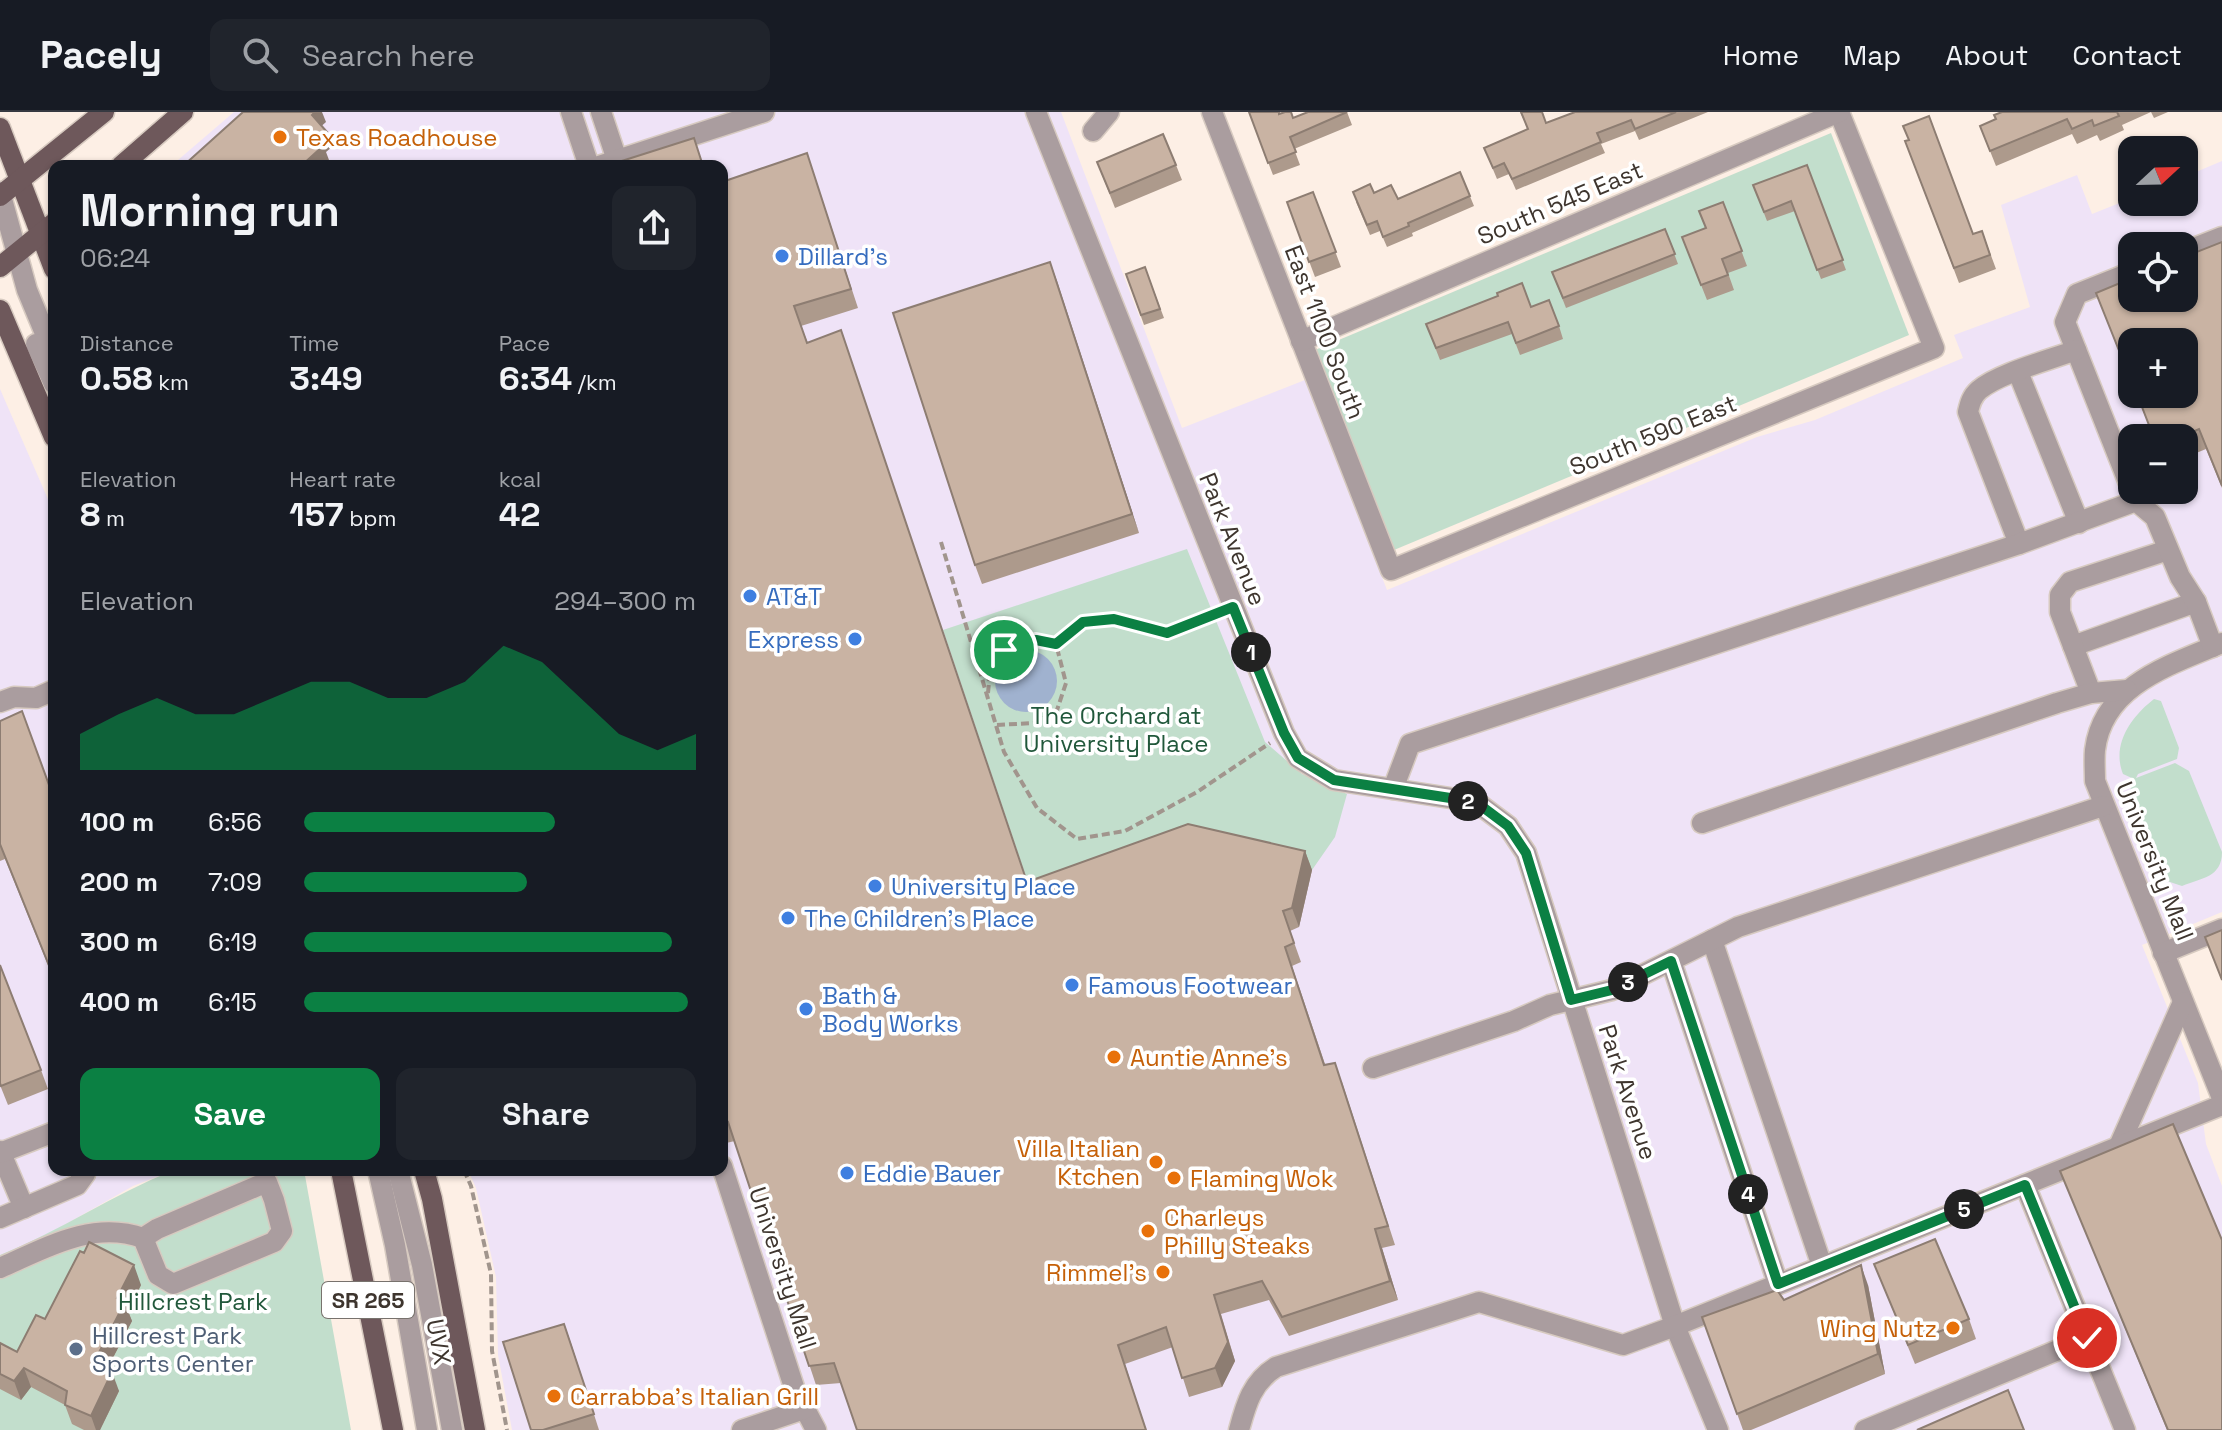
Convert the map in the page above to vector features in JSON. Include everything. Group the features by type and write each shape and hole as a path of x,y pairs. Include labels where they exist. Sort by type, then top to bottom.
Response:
{"main road":[{"path":"0,194 104,112"},
{"path":"128,160 183,112"},
{"path":"0,128 19,180 46,230 8,260"},
{"path":"0,310 48,423"},
{"name":"SR 265","path":"342,1176 393,1430"},
{"name":"SR 265","path":"426,1176 475,1430"}],"street":[{"path":"571,112 587,160"},
{"path":"601,112 608,160"},
{"path":"617,160 764,112"},
{"name":"Park Avenue","path":"1036,112 1284,733 1298,758 1334,780 1476,802 1508,826 1526,853 1675,1326 1718,1430"},
{"path":"1093,131 1109,112"},
{"name":"East 1100 South","path":"1212,112 1391,570"},
{"name":"South 545 East","path":"1301,341 1839,112"},
{"name":"South 590 East","path":"1391,570 1934,348 1839,112"},
{"path":"0,194 8,260 27,290 48,341"},
{"path":"0,236 18,299 48,370"},
{"path":"2198,246 2222,237"},
{"path":"2118,278 2077,294 2065,322 2118,456"},
{"path":"2019,544 1968,412 1970,401 1978,390 2076,350"},
{"path":"2018,372 2079,523"},
{"path":"1393,789 1410,744 2019,544 2128,504"},
{"path":"2140,504 2155,517 2180,577 2218,645"},
{"path":"2091,693 2060,612 2060,595 2070,582 2168,550"},
{"path":"2073,646 2196,602"},
{"name":"University Mall","path":"2218,645 2157,671 2127,690 2103,724 2095,748 2095,781 2160,960 2183,1002 2222,1098"},
{"path":"1702,823 2091,693 2127,690"},
{"path":"0,702 14,697 36,698 48,693"},
{"path":"1373,1068 1514,1021 1550,1005 1612,990 1738,927 2103,806"},
{"path":"2160,960 2222,929"},
{"path":"1712,940 1822,1266"},
{"path":"1671,961 1778,1284"},
{"path":"2119,1146 2183,1002"},
{"path":"1239,1430 1252,1390 1262,1375 1276,1367 1479,1302 1623,1345 2222,1105"},
{"path":"24,1208 0,1153 48,1134"},
{"path":"0,1218 77,1185 84,1176"},
{"name":"UVX","path":"379,1176 398,1260 427,1430"},
{"path":"399,1176 429,1303 452,1430"},
{"name":"University Mall","path":"725,1176 793,1383 816,1430"},
{"path":"0,1268 81,1235 116,1230 143,1238 157,1229 267,1182 282,1231 274,1242 173,1284 158,1275 143,1238"},
{"path":"2025,1185 2125,1430"},
{"path":"1865,1430 2087,1338"},
{"path":"742,1430 804,1409"}],"path":[{"path":"941,542 1004,752 1037,808 1077,839 1125,831 1197,792 1284,733"},
{"path":"1056,644 1083,622 1114,619 1167,633 1233,607"},
{"path":"988,695 991,661 1004,650 1036,640 1056,644"},
{"path":"997,725 1035,723 1057,710 1066,683 1056,644"},
{"path":"467,1176 491,1274 492,1351 507,1430"}],"shaded area":[{"name":"University Place","path":"234,112 1061,112 1182,428 1305,380 1387,590 1757,437 1815,420 1963,358 1954,335 2030,307 2001,205 2077,175 2092,214 2118,204 2118,216 2198,216 2198,171 2222,161 2222,912 2142,945 2198,1083 2206,1144 2222,1186 2222,1430 512,1430 498,1355 496,1277 471,1176 728,1176 728,160 178,160"},
{"path":"0,389 48,499 48,1176 159,1176 133,1186 38,1240 0,1255"}],"green space":[{"path":"1831,133 1909,335 1394,550 1315,350"},
{"name":"The Orchard at University Place","path":"1187,549 1265,742 1302,774 1347,794 1335,837 1312,870 1034,901 943,630"},
{"path":"2154,699 2161,701 2179,748 2177,759 2138,774 2136,778 2175,763 2189,771 2222,852 2215,872 2182,886 2167,881 2130,791 2134,779 2123,774 2120,763 2122,742 2131,722"},
{"name":"Hillcrest Park","path":"161,1176 305,1176 351,1430 0,1430 0,1255"}],"water":[{"path":"1026,650 1048,659 1057,681 1048,703 1026,712 1004,703 995,681 1004,659"}],"building":[{"name":"Texas Roadhouse","path":"243,112 315,112 312,115 327,132 318,140 323,146 308,160 190,160"},
{"path":"1249,112 1291,112 1293,118 1308,112 1347,112 1290,137 1296,152 1268,163"},
{"path":"1521,112 1542,112 1546,123 1575,112 1676,112 1635,129 1631,120 1597,133 1601,142 1512,179 1504,163 1493,168 1484,148 1528,129"},
{"path":"2002,112 2117,112 2119,116 2094,126 2092,120 2072,129 2067,119 1990,151 1980,126 1996,119 1994,115"},
{"path":"1929,116 1973,234 1982,231 1990,255 1954,268 1905,141 1909,140 1903,126"},
{"path":"1163,134 1176,165 1110,193 1097,162"},
{"path":"694,138 701,160 625,160"},
{"name":"University Place","path":"807,153 851,289 794,306 807,343 841,330 1027,882 1188,824 1305,851 1292,908 1283,911 1294,943 1285,947 1324,1065 1335,1063 1388,1226 1375,1229 1390,1281 1282,1317 1262,1281 1214,1295 1228,1342 1215,1368 1182,1378 1166,1327 1118,1345 1146,1430 857,1430 834,1363 809,1366 728,1122 728,180"},
{"path":"1807,165 1843,260 1817,270 1791,201 1764,212 1753,185"},
{"path":"1460,172 1470,196 1383,237 1377,221 1367,225 1353,192 1370,184 1374,193 1391,185 1398,199"},
{"path":"1313,192 1336,252 1309,262 1287,202"},
{"path":"1723,202 1742,251 1722,259 1728,275 1701,285 1682,237 1706,228 1699,211"},
{"path":"1665,229 1675,254 1563,298 1552,272"},
{"path":"2222,242 2222,486 2198,424 2149,424 2142,408 2198,408 2198,328 2118,328 2118,348 2096,293 2118,284 2118,312 2198,312 2198,251"},
{"path":"1050,262 1132,514 975,565 893,313"},
{"path":"1145,267 1160,309 1141,315 1126,274"},
{"path":"1522,283 1531,307 1549,300 1559,326 1516,343 1508,322 1436,348 1426,324 1498,296 1497,293"},
{"path":"22,711 48,782 48,963 0,844 0,721"},
{"path":"2222,930 2222,980 2205,937"},
{"path":"0,965 41,1070 1,1086 0,1083"},
{"path":"2173,1124 2222,1240 2222,1430 2168,1430 2060,1171"},
{"path":"1935,1239 1969,1319 1908,1345 1874,1264"},
{"name":"Hillcrest Park Sports Center","path":"89,1242 134,1265 117,1298 125,1302 94,1362 112,1372 91,1416 65,1405 67,1391 24,1368 14,1381 0,1374 0,1343 17,1352 36,1315 45,1319 80,1251 84,1253"},
{"path":"1861,1265 1878,1354 1737,1414 1702,1317 1777,1290 1784,1300"},
{"name":"Carrabba's Italian Grill","path":"564,1324 594,1414 543,1430 531,1430 503,1342"},
{"path":"2008,1390 2024,1430 1917,1430"}],"place":[{"name":"Texas Roadhouse","path":"280,137"},
{"name":"Dillard's","path":"782,256"},
{"name":"AT&T","path":"750,596"},
{"name":"Express","path":"855,639"},
{"name":"University Place","path":"875,886"},
{"name":"The Children's Place","path":"788,918"},
{"name":"Famous Footwear","path":"1072,985"},
{"name":"Bath & Body Works","path":"806,1009"},
{"name":"Auntie Anne's","path":"1114,1057"},
{"name":"Villa Italian Ktchen","path":"1156,1162"},
{"name":"Eddie Bauer","path":"847,1173"},
{"name":"Flaming Wok","path":"1174,1178"},
{"name":"Charleys Philly Steaks","path":"1148,1231"},
{"name":"Rimmel's","path":"1163,1272"},
{"name":"Wing Nutz","path":"1953,1328"},
{"name":"Hillcrest Park Sports Center","path":"76,1349"},
{"name":"Carrabba's Italian Grill","path":"554,1396"}],"route":[{"path":"1004,650 1036,640 1056,644 1083,622 1114,619 1167,633 1233,607 1284,733 1298,758 1334,780 1476,802 1508,826 1526,853 1571,1000 1612,990 1671,961 1778,1284 2025,1185 2087,1338"}]}
